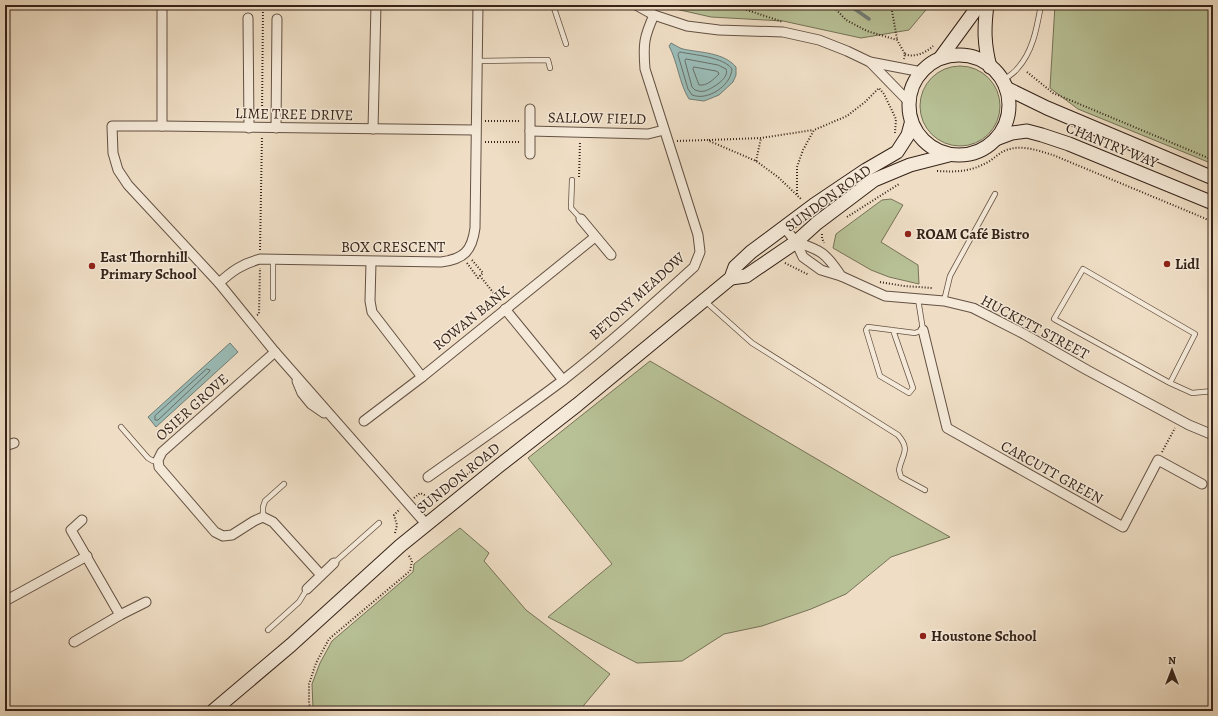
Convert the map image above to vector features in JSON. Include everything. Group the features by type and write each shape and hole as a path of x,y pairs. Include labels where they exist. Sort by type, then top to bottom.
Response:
{"street":[{"path":"374,129 376,5"},
{"name":"BOX CRESCENT","path":"219,283 229,274 247,263 260,259 441,262 453,261 464,254 474,240 475,228 475,130 478,5"},
{"path":"636,5 654,15 687,26 719,30 783,32 819,40 870,62 922,72"},
{"path":"941,57 979,5"},
{"path":"987,5 984,34 990,67"},
{"path":"162,6 162,126"},
{"name":"BETONY MEADOW","path":"428,477 563,380 694,268 700,252 698,235 645,69 644,46 646,33 654,15"},
{"path":"248,18 249,128"},
{"path":"276,128 277,19"},
{"path":"956,54 969,55 980,59 997,73 1004,84 1009,97 1008,115 1004,128 996,139 986,148 975,153 962,156 949,155 939,152 922,139 911,124 909,102 916,80 931,63 941,57 956,54"},
{"path":"870,62 909,102"},
{"name":"CHANTRY WAY","path":"1004,84 1047,108 1213,178"},
{"name":"SALLOW FIELD","path":"530,109 530,154"},
{"name":"SUNDON ROAD","path":"212,711 291,645 400,546 577,405 731,278 736,267 746,257 814,205 860,174 897,152 908,135 911,124"},
{"name":"LIME TREE DRIVE","path":"219,283 128,185 118,170 113,153 112,126 475,130"},
{"name":"SALLOW FIELD","path":"530,131 648,134 664,130"},
{"name":"CHANTRY WAY","path":"996,139 1012,133 1027,131 1042,135 1069,144 1213,204"},
{"name":"SUNDON ROAD","path":"731,278 746,276 796,242 817,223 874,180 910,165 949,155"},
{"path":"581,219 611,255"},
{"name":"HUCKETT STREET","path":"784,227 796,242 803,257 821,270 841,276 885,296 944,301 973,308 1024,334 1189,426 1213,435"},
{"name":"ROWAN BANK","path":"364,421 422,377 596,237"},
{"path":"796,242 817,249 831,260 841,276"},
{"path":"371,262 370,301 372,312 422,377"},
{"path":"219,283 274,352 296,376 302,393 311,404 337,422 427,525"},
{"path":"505,309 563,380"},
{"name":"CARCUTT GREEN","path":"923,330 947,428 1122,528 1158,460"},
{"name":"OSIER GROVE","path":"263,517 232,535 223,536 215,532 159,467 158,460 162,452 274,352"},
{"path":"5,446 14,443"},
{"path":"1158,460 1202,484"},
{"path":"263,517 273,522 321,575"},
{"path":"82,520 71,530 120,615"},
{"path":"5,601 87,556"},
{"path":"307,589 334,563"},
{"path":"74,642 120,615 146,602"}],"lane":[{"path":"128,5 162,6"},
{"path":"553,5 566,44"},
{"path":"1004,84 1028,55 1036,32 1041,5"},
{"path":"477,61 548,60 550,68"},
{"path":"572,180 571,208 581,219"},
{"path":"944,301 950,276 995,194"},
{"path":"273,260 273,298"},
{"path":"1170,383 1195,334 1083,269 1054,319 1170,383 1192,393 1213,391"},
{"path":"893,330 913,388 909,393 880,376 866,330 868,327 893,330 915,333 923,330 918,299"},
{"path":"704,300 752,343 898,435 903,441 906,450 900,462 899,470 901,477 925,490"},
{"path":"121,427 148,458 153,461 158,460"},
{"path":"263,517 263,507 265,501 284,484"},
{"path":"334,563 380,523"},
{"path":"268,630 299,602 307,589"}],"path":[{"path":"250,322 258,314 263,5"},
{"path":"732,5 783,21 783,32"},
{"path":"832,5 846,20 867,31 897,40"},
{"path":"896,5 891,6 897,40 905,54 920,54 930,49 935,44"},
{"path":"1027,72 1053,93 1213,160"},
{"path":"668,143 680,140 761,138 814,130 847,116 865,102 879,88 884,94 896,119 894,134"},
{"path":"476,121 530,121"},
{"path":"707,140 756,161 797,194 797,167 803,150 814,130"},
{"path":"572,180 579,180 580,132"},
{"path":"756,161 761,138"},
{"path":"475,142 530,142"},
{"path":"933,171 960,172 974,169 1009,149 1030,148 1060,158 1213,223"},
{"path":"842,220 899,184"},
{"path":"822,232 822,238 826,250"},
{"path":"464,254 483,273 480,276"},
{"path":"464,254 478,278 480,276 505,309"},
{"path":"780,264 785,263 810,275"},
{"path":"875,280 904,286 932,288"},
{"path":"1158,460 1179,420"},
{"path":"392,537 396,532 397,525 394,515"},
{"path":"312,711 310,704 309,684 316,663 329,639 410,571 412,561 409,555"}],"green space":[{"path":"658,5 930,5 909,30 861,38 783,21 711,17"},
{"path":"1055,5 1213,5 1213,164 1078,109 1050,88"},
{"path":"960,66 975,69 988,78 997,91 1000,106 997,121 988,134 975,143 960,146 945,143 932,134 923,121 920,106 923,91 932,78 945,69"},
{"path":"891,199 903,205 881,242 918,265 919,284 889,277 871,270 833,248 836,234 882,200"},
{"path":"650,361 950,537 891,557 846,594 811,609 762,626 724,634 682,661 637,663 548,617 612,564 528,458"},
{"path":"460,528 489,553 484,561 526,610 610,674 579,711 315,711 313,708 312,684 320,663 332,641 413,572 414,564"}],"water":[{"path":"671,43 683,49 704,52 725,58 736,67 736,75 733,82 719,95 704,101 689,99 669,46"},
{"path":"230,343 238,352 156,427 148,417"}],"waterway":[{"path":"849,5 869,19"}],"place":[{"name":"ROAM Café Bistro","path":"908,234"},
{"name":"Lidl","path":"1167,264"},
{"name":"East Thornhill Primary School","path":"92,266"},
{"name":"Houstone School","path":"923,636"}]}
